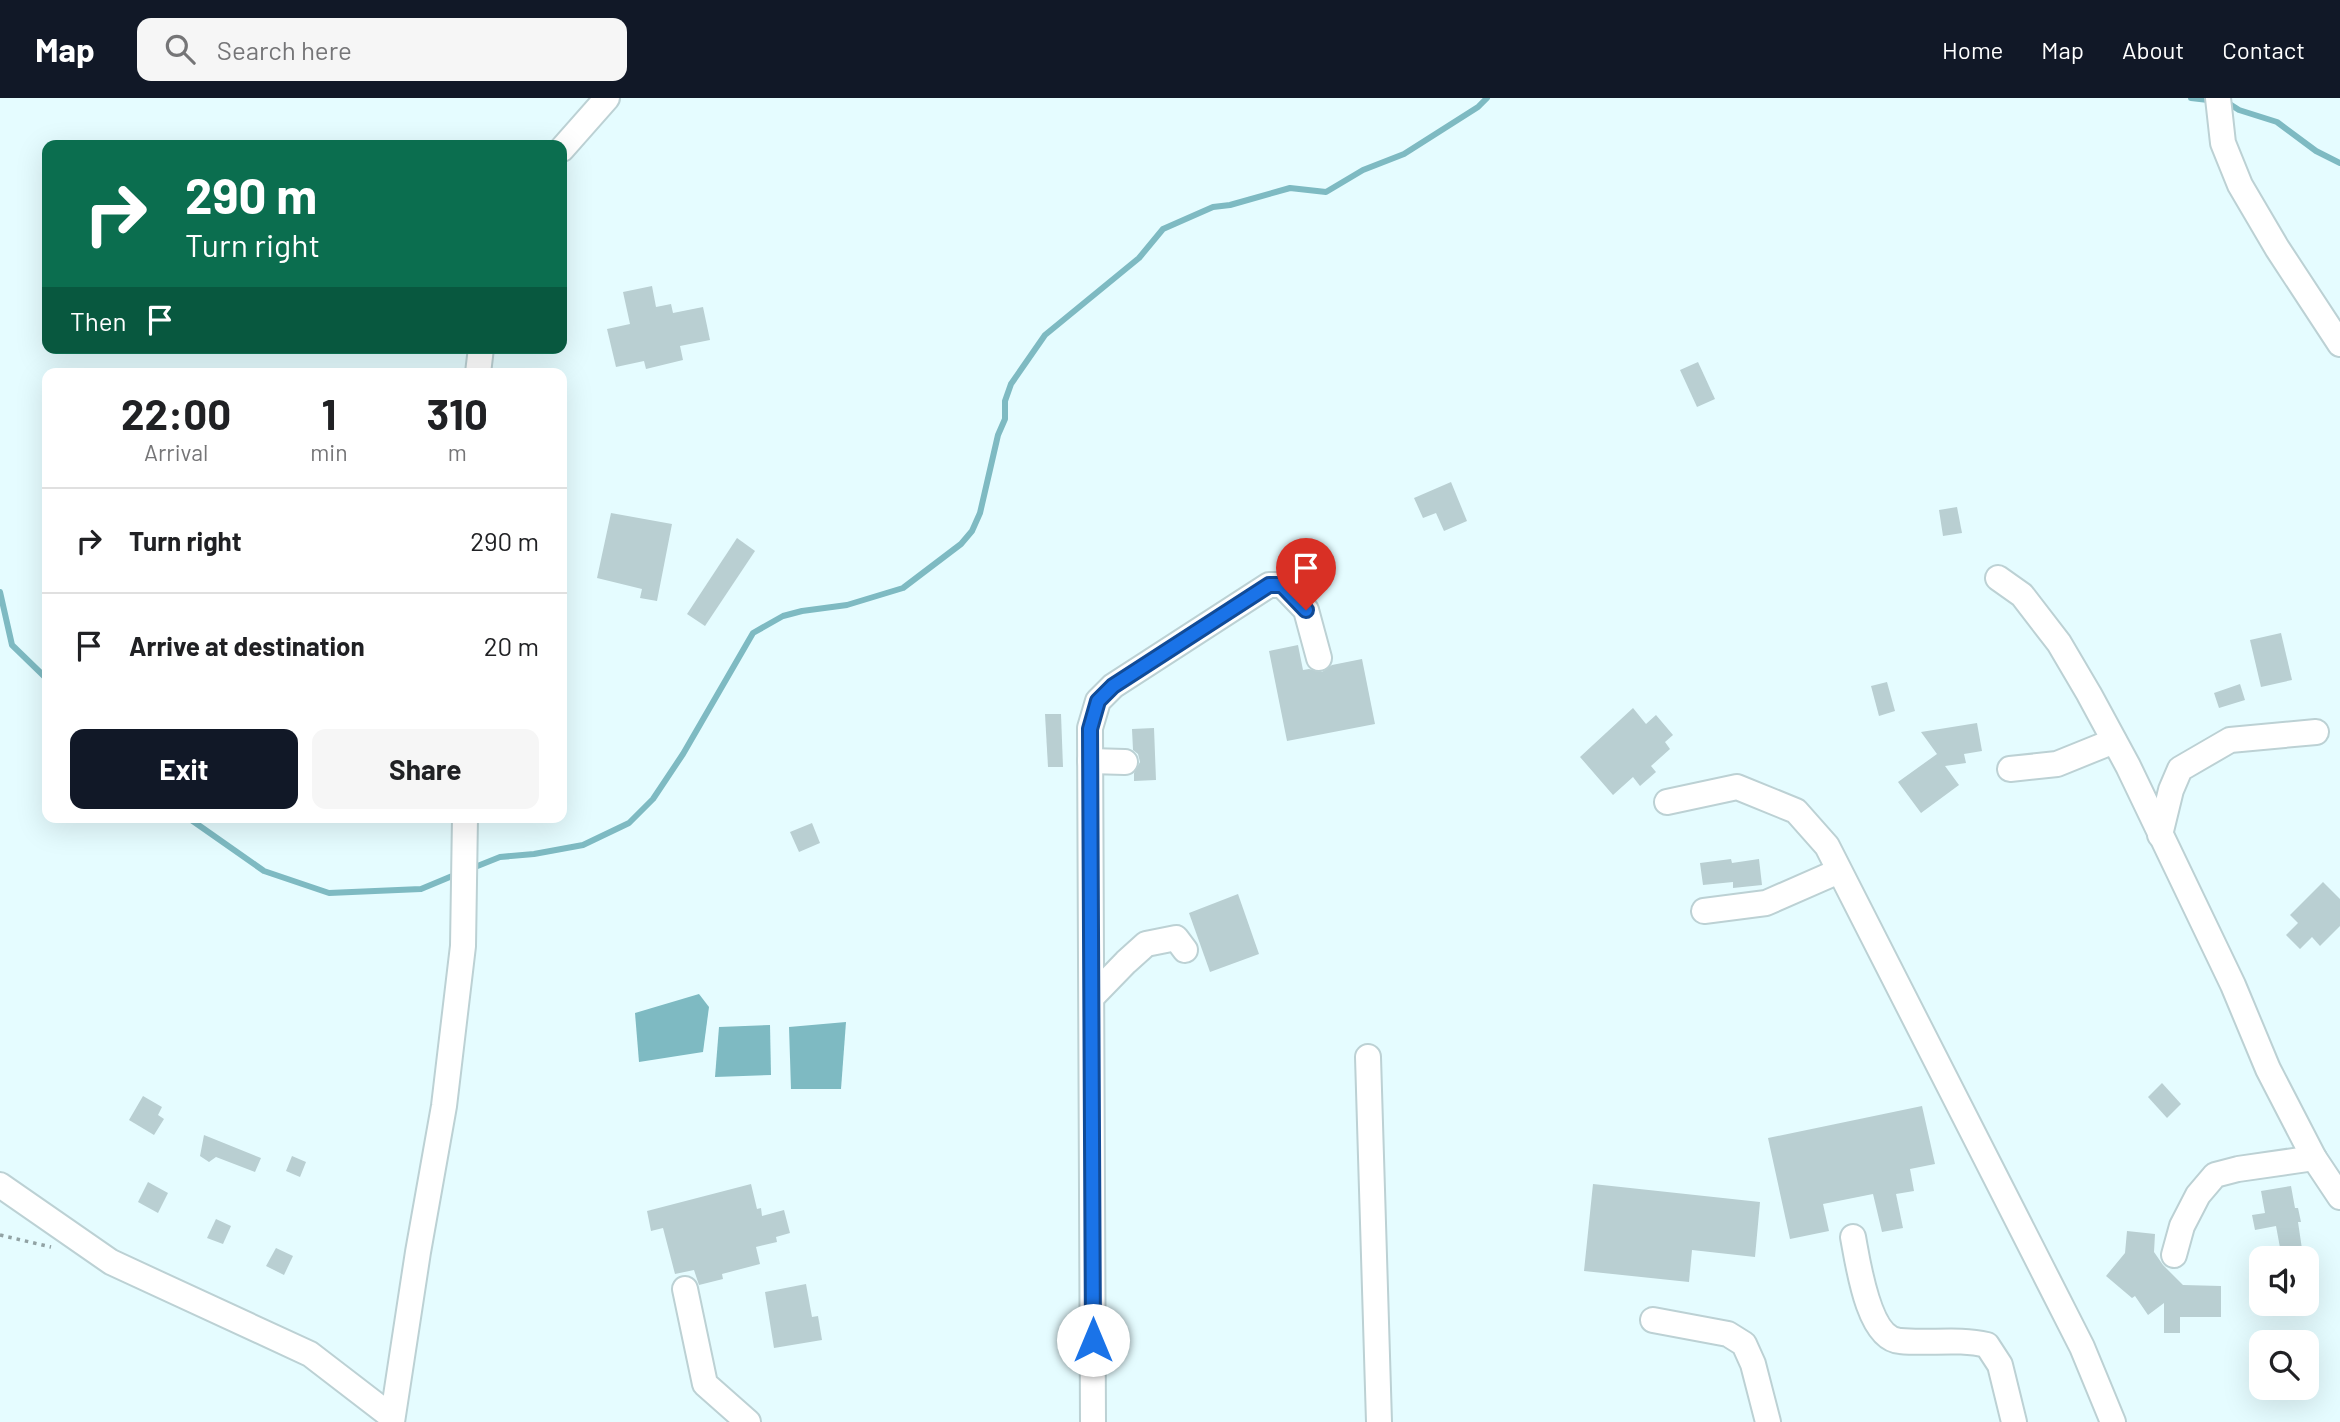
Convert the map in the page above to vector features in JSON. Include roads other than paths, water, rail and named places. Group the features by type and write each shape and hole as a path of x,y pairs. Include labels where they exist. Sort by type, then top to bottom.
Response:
{"street":[{"path":"567,143 607,98"},
{"path":"2218,98 2223,143 2240,185 2277,248 2340,344"},
{"path":"1998,578 2022,595 2059,643 2114,741 2233,985 2268,1069 2314,1158 2340,1197"},
{"path":"1093,1422 1090,729 1098,701 1113,686 1269,585 1282,585 1306,610 1319,658"},
{"path":"2160,835 2171,790 2180,769 2230,740 2316,732"},
{"path":"2010,769 2057,764 2114,741"},
{"path":"1090,761 1125,762"},
{"path":"1667,802 1737,787 1796,811 1827,846 2082,1347 2113,1422"},
{"path":"0,1185 111,1262 310,1354 392,1419 444,1106 463,946 465,823"},
{"path":"1704,911 1766,903 1839,871"},
{"path":"1092,998 1146,944 1176,938 1185,950"},
{"path":"1368,1057 1379,1422"},
{"path":"2174,1255 2182,1226 2198,1195 2215,1175 2314,1158"},
{"path":"1853,1237 1864,1292 1879,1330 1896,1341 1970,1341 1987,1345 2000,1365 2014,1422"},
{"path":"685,1289 705,1384 748,1422"},
{"path":"1653,1320 1728,1334 1744,1344 1753,1364 1768,1422"}],"water":[{"path":"699,994 709,1007 703,1052 639,1062 635,1013"},
{"path":"846,1022 841,1089 791,1089 789,1027"},
{"path":"770,1025 771,1075 715,1077 719,1027"}],"waterway":[{"path":"470,869 500,857 583,845 629,823 653,799 683,754 753,633 783,616 847,605 903,588 961,544 972,531 980,513 998,435 1005,419 1005,401 1011,384 1045,335 1139,258 1163,229 1213,207 1230,205 1290,188 1326,192 1363,170 1404,154 1478,107 1487,98"},
{"path":"2191,98 2208,100"},
{"path":"2228,103 2239,110 2277,122 2316,151 2340,163"},
{"path":"0,592 12,645 42,674"},
{"path":"196,823 264,871 329,893 421,889 457,874"}]}
